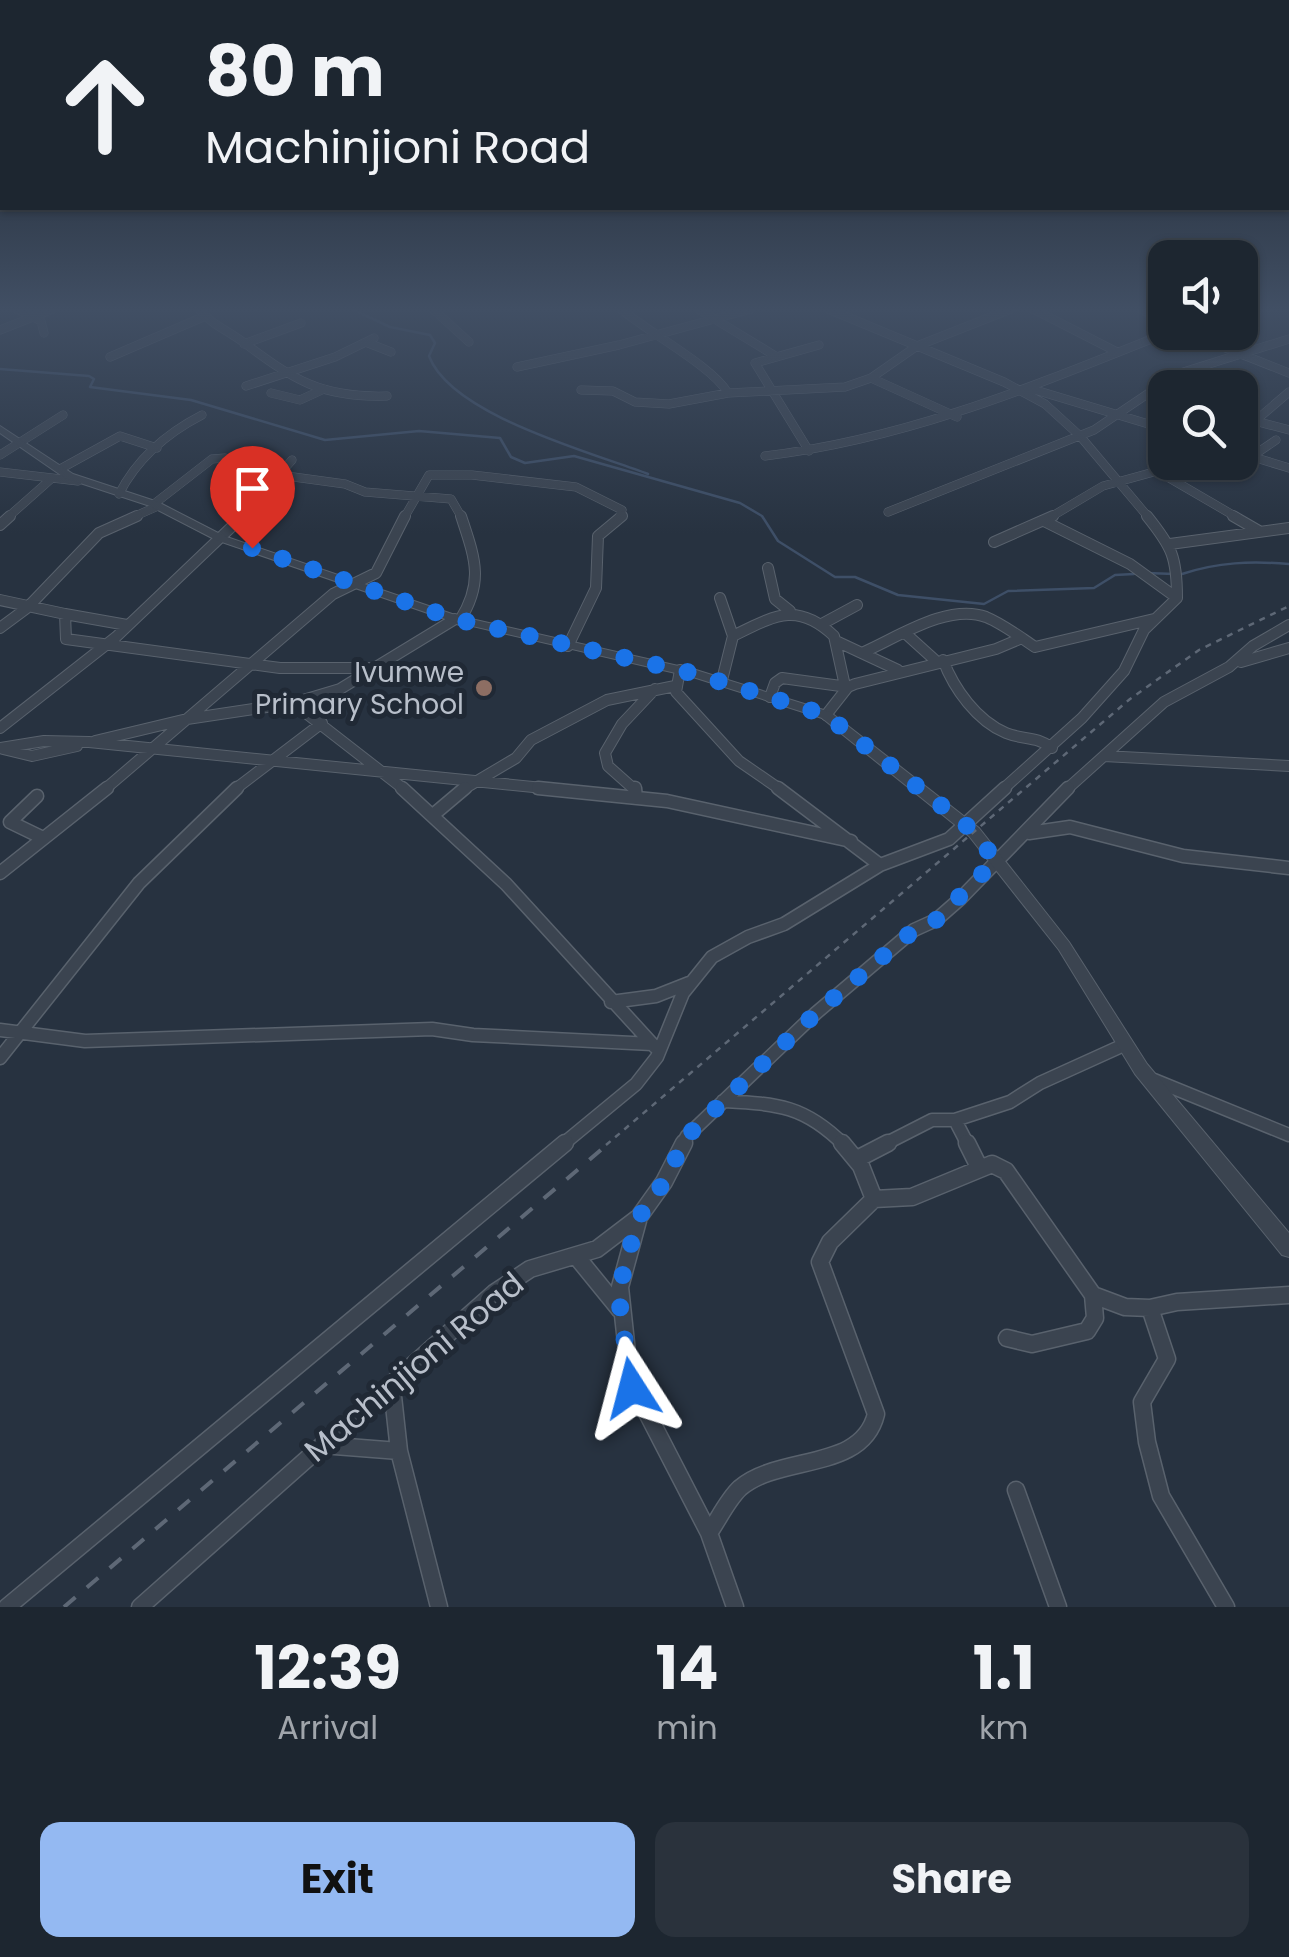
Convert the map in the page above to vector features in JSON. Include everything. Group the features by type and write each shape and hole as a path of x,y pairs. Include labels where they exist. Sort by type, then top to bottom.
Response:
{"street":[{"path":"246,386 252,384"},
{"path":"314,384 344,396 386,396"},
{"path":"723,384 728,393"},
{"path":"769,384 809,451"},
{"path":"582,390 613,390 635,402 670,404 728,393 825,390 849,384"},
{"path":"885,384 957,417"},
{"path":"1012,384 1148,424"},
{"path":"765,456 896,435 957,417 1041,384"},
{"path":"888,512 1080,436 1162,384"},
{"path":"271,393 300,400 324,388"},
{"path":"611,1002 656,996 689,982 724,950 784,924 880,865 940,844 1052,748 1124,670 1154,619 1177,598 1178,571 1170,544 1080,436 1027,390"},
{"path":"1258,419 1289,392"},
{"path":"0,455 63,415"},
{"path":"119,494 131,474 157,448 202,416"},
{"path":"1258,422 1289,430"},
{"path":"0,429 57,474"},
{"path":"0,525 57,474 120,436 157,448"},
{"path":"1258,452 1276,440"},
{"path":"0,628 27,608 100,532 156,505 212,459 226,458"},
{"path":"1258,459 1289,468"},
{"path":"0,728 104,647 220,538 292,460"},
{"path":"0,472 57,474 156,505 220,538 458,620 722,680 826,715 966,825 1064,946 1146,1074 1289,1248"},
{"path":"0,872 155,750 351,582 370,578 380,567 428,476 472,474 576,486 622,510 622,516 598,536 596,588 568,646"},
{"path":"89,742 187,719 293,703 340,688 382,666 430,631 458,620 476,596 474,546 456,503 446,497 360,492 345,484 279,475"},
{"path":"994,542 1044,520 1084,496 1148,475"},
{"path":"1173,480 1261,532"},
{"path":"1044,520 1130,564 1177,598"},
{"path":"1170,544 1289,528"},
{"path":"768,568 775,599 790,611 820,624 836,642 847,686 826,715"},
{"path":"720,598 732,636 722,680"},
{"path":"0,600 126,625"},
{"path":"820,624 857,605"},
{"path":"732,636 790,611"},
{"path":"65,614 66,639 104,647 252,665 343,671 382,666"},
{"path":"864,652 943,618 980,614 1040,646 1154,619"},
{"path":"1229,668 1253,646 1289,625"},
{"path":"905,633 939,660 964,698 999,728 1035,736 1052,748"},
{"path":"770,698 775,683 782,678 847,686 898,670 996,649 1022,638"},
{"path":"836,642 898,670"},
{"path":"1229,668 1265,652 1289,648"},
{"name":"Machinjioni Road","path":"140,1607 510,1281 538,1266 596,1248 639,1217 664,1182 687,1136 723,1101 875,962 960,899 996,860 1164,702 1229,668"},
{"path":"680,670 675,686 682,700 739,760 880,865"},
{"path":"434,815 472,783 516,758 531,740 607,700 675,686"},
{"path":"636,798 635,788 608,766 605,753 622,724 654,689"},
{"path":"293,703 434,815 534,912 655,1048"},
{"path":"0,1058 138,883 204,815 322,723"},
{"path":"0,748 44,740 89,742 668,801 851,842"},
{"path":"1104,756 1289,766"},
{"path":"37,796 10,822 43,838"},
{"path":"1024,834 1070,827 1183,856 1289,868"},
{"path":"7,1607 636,1084 689,982"},
{"path":"0,1030 86,1041 432,1029 655,1048"},
{"path":"859,1158 932,1120 955,1120 1010,1102 1040,1083 1126,1044"},
{"path":"1146,1074 1195,1100 1289,1135"},
{"path":"723,1101 775,1104 808,1112 859,1158 874,1198"},
{"path":"955,1120 980,1168"},
{"path":"709,1533 740,1488 791,1463 843,1454 875,1426 876,1414 820,1262 830,1239 874,1198 900,1200 925,1194 992,1164 1006,1171 1093,1295 1094,1318 1086,1330 1032,1344 1007,1338"},
{"path":"639,1217 623,1272 620,1310 632,1388 709,1533 735,1607"},
{"path":"576,1256 620,1310"},
{"path":"1093,1295 1125,1307 1150,1308 1177,1302 1289,1295"},
{"path":"1150,1308 1167,1359 1142,1402 1146,1442 1161,1496 1226,1607"},
{"path":"392,1387 398,1452 439,1607"},
{"path":"322,1444 398,1452"},
{"path":"1016,1490 1058,1607"}],"waterway":[{"path":"92,384 90,387 191,400 325,440 419,431 500,438 511,457 525,463 574,456 740,503 762,516 778,541 835,577 855,577 898,595 984,604 1008,591 1094,588 1115,575 1134,574"},
{"path":"450,384 464,396 525,429 648,474"},
{"path":"1182,574 1235,563 1289,564"},
{"path":"1147,573 1174,574"}],"railway":[{"path":"606,1145 1130,699 1199,650 1289,606"},
{"path":"64,1607 609,1143"}],"place":[{"name":"Ivumwe Primary School","path":"484,688"}],"route":[{"path":"252,548 455,619 722,680 826,715 966,825 996,860 936,920 914,930 816,1013 687,1136 664,1182 639,1217 623,1272 620,1310 632,1388"}]}
